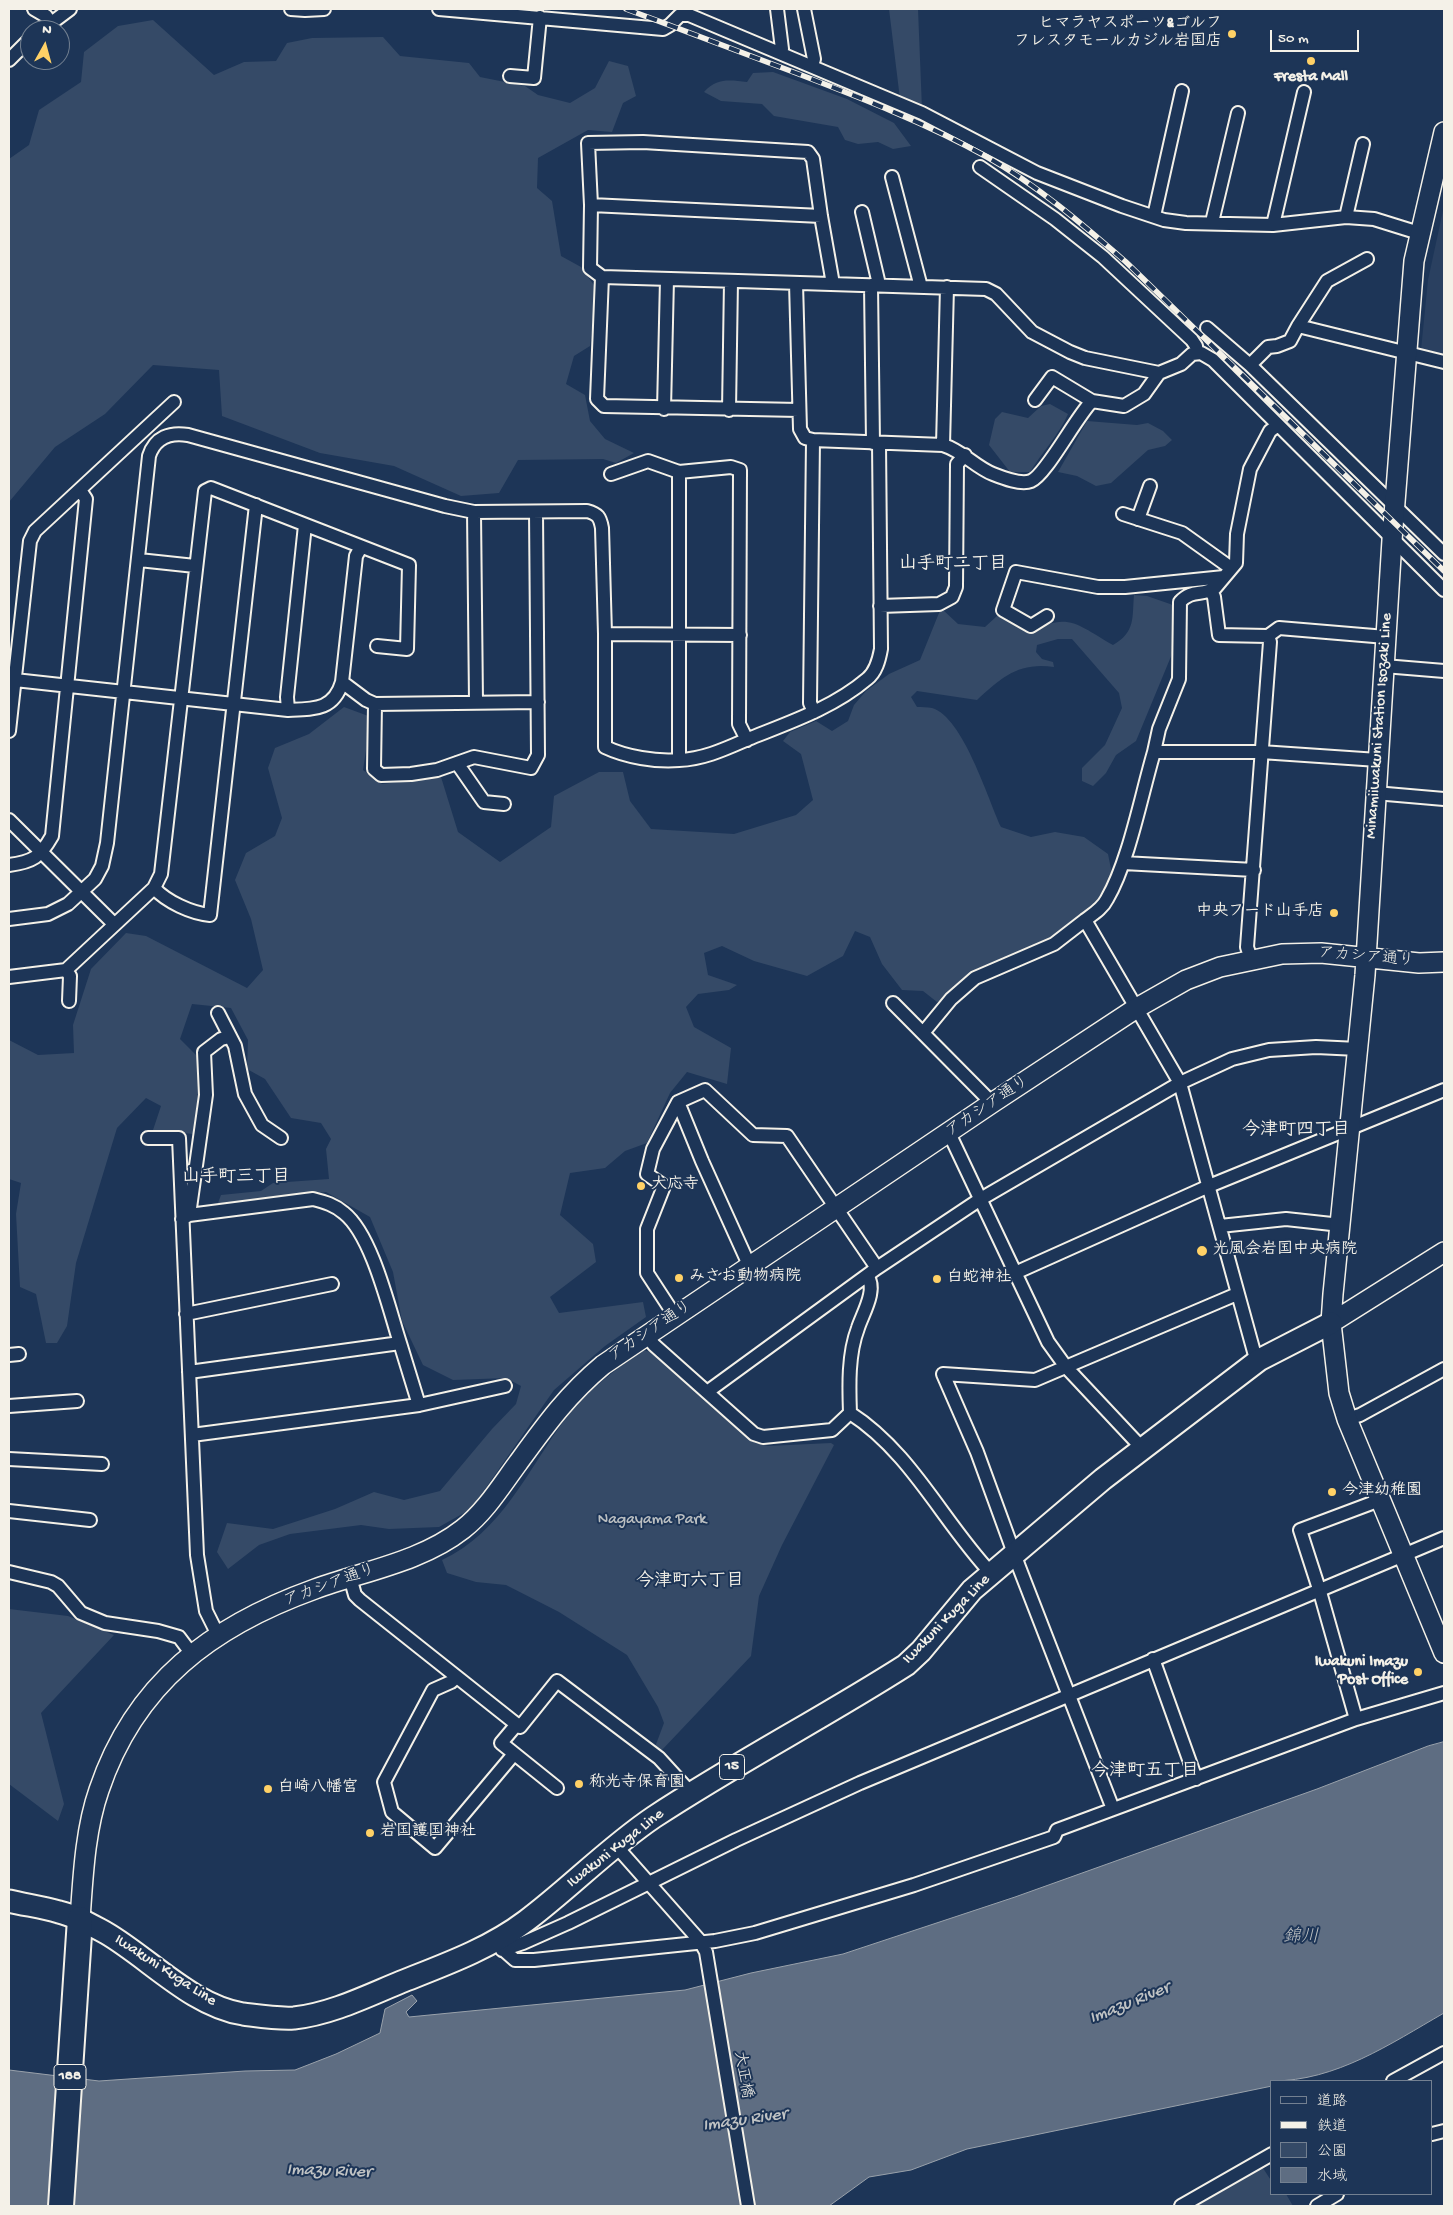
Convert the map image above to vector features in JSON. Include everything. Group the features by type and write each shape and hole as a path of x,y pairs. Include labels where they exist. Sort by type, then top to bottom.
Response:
{"highway":[{"name":"188","path":"61,2206 80,1948 80,1919"}],"main road":[{"name":"Iwakuni Kuga Line","path":"9,1901 61,1912 80,1919 132,1949 197,1996 214,2005 239,2013 270,2017 292,2018 316,2014 498,1946 616,1846 691,1794 906,1665 921,1651 972,1590 1103,1478 1259,1360 1331,1323"}],"street":[{"path":"34,9 46,16 46,20"},
{"path":"55,20 70,9"},
{"path":"291,9 324,9"},
{"path":"439,9 663,28 670,25 675,12 688,15 812,66 961,132 1037,173 1122,206 1154,216 1186,223 1273,225 1346,217 1374,219 1419,233"},
{"path":"777,9 782,49 780,53"},
{"path":"804,9 814,59 812,66"},
{"path":"510,76 534,78 540,17"},
{"path":"9,60 20,48"},
{"path":"1154,216 1182,91"},
{"path":"1273,225 1304,92"},
{"path":"1214,223 1213,218 1238,113"},
{"name":"Minamiiwakuni Station Isozaki Line","path":"1444,132 1414,261 1392,540 1366,957 1331,1323 1339,1393 1346,1419 1444,1653"},
{"path":"833,284 813,159 808,152 643,142 588,143 591,206 590,268 602,277 986,289 996,294 1032,332 1085,358 1159,373"},
{"path":"1346,217 1363,144"},
{"path":"980,167 1056,219 1103,257 1192,340 1196,346 1197,353"},
{"path":"892,177 921,286"},
{"path":"591,206 821,216"},
{"path":"9,920 48,914 68,904 95,879 102,866 108,843 149,456 152,449 165,436 176,433 188,435 445,506 474,512 587,511 596,513 600,518 602,528 605,634 604,747 615,752 659,760 704,757 814,712 868,678 878,663 881,649 874,285 878,280 862,212"},
{"path":"1250,365 1268,347 1290,341 1327,281 1367,259"},
{"path":"602,277 597,398 604,406 664,409 799,410"},
{"path":"664,409 667,279"},
{"path":"729,410 731,281"},
{"path":"796,282 800,429 805,438 813,440 943,445 964,455 989,473 1022,482 1032,480 1043,471 1074,423 1092,401"},
{"path":"943,445 947,287"},
{"path":"1298,326 1444,362"},
{"path":"1207,328 1250,365 1444,554"},
{"path":"1035,400 1052,377 1092,401 1124,406 1144,394 1159,373 1181,364 1192,354 1201,353 1213,360 1444,590"},
{"path":"9,731 15,680 15,607 30,541 35,531 174,402"},
{"path":"923,1033 951,999 975,978 1054,944 1100,908 1107,900 1123,863 1159,729 1179,679 1180,602 1187,594 1211,591 1236,563 1237,534 1250,469 1270,431 1278,425"},
{"path":"146,429 158,442"},
{"path":"813,440 810,703 814,712"},
{"path":"880,606 939,604 952,597 956,588 957,464 964,455"},
{"path":"611,474 648,461 679,472 731,467 740,470 739,724 746,740"},
{"path":"679,472 679,760"},
{"path":"1138,519 1150,486"},
{"path":"9,977 66,970 154,888 161,874 205,491 211,488 306,524 360,548 409,565 407,649 377,646"},
{"path":"9,865 26,863 42,853 52,836 86,499 80,490"},
{"path":"154,888 161,894 197,914 210,915 256,505"},
{"path":"474,512 476,702"},
{"path":"375,704 374,769 381,774 411,774 437,770 474,757 531,768 538,755 536,512"},
{"path":"1123,514 1182,534 1228,572"},
{"path":"288,710 287,697 306,524"},
{"path":"15,680 288,710 305,710 329,704 339,693 342,682 356,556 360,548"},
{"path":"139,560 195,566"},
{"path":"1047,616 1031,626 1003,610 1016,572 1098,587 1125,587 1228,572"},
{"path":"1211,591 1214,597 1219,635 1268,636 1279,628 1386,637"},
{"path":"605,634 740,635"},
{"path":"1250,959 1247,947 1270,642 1268,636"},
{"path":"1384,666 1444,671"},
{"path":"342,682 366,700 375,704 538,702"},
{"path":"1154,752 1261,752 1378,760"},
{"path":"457,763 484,802 504,804"},
{"path":"1375,793 1444,799"},
{"path":"9,820 114,924"},
{"path":"1123,863 1254,870"},
{"path":"1085,920 1180,1083 1237,1294 1254,1352 1259,1360"},
{"name":"アカシア通り","path":"80,1919 89,1828 98,1791 110,1762 139,1710 175,1668 191,1653 218,1635 288,1600 437,1546 464,1529 489,1503 553,1415 577,1387 603,1365 992,1103 1136,1009 1186,980 1220,967 1250,959 1282,954 1321,953 1419,963 1444,962"},
{"path":"66,970 70,976 68,1001"},
{"path":"893,1003 992,1103"},
{"path":"218,1013 234,1046 245,1094 262,1125 281,1138"},
{"path":"186,1217 206,1095 204,1052 221,1039 230,1037"},
{"path":"707,1392 872,1272 979,1200 1180,1083 1232,1059 1269,1050 1316,1047 1358,1049"},
{"path":"646,1335 654,1345 754,1434 763,1437 832,1430 850,1414 854,1340 871,1292 870,1279 872,1272 836,1208 787,1136 754,1135 705,1090 678,1102 653,1149 647,1174 664,1186 647,1229 647,1273 675,1316"},
{"path":"1015,1273 1209,1186 1444,1090"},
{"path":"678,1102 702,1161 750,1266"},
{"path":"949,1133 979,1200 1048,1342 1066,1367 1142,1448"},
{"path":"148,1138 179,1138 186,1217 186,1314 197,1555 206,1611 218,1635"},
{"path":"186,1217 313,1199 329,1203 345,1214 359,1230 377,1271 419,1405"},
{"path":"1220,1226 1286,1219 1341,1225"},
{"path":"1331,1323 1444,1252"},
{"path":"186,1314 332,1284"},
{"path":"1114,1809 978,1452 943,1374 1035,1380 1237,1294"},
{"path":"189,1372 400,1343"},
{"path":"1346,1419 1360,1415 1444,1369"},
{"path":"192,1434 419,1405 505,1386"},
{"path":"9,1406 77,1401"},
{"path":"850,1414 890,1448 938,1503 976,1558 991,1573"},
{"path":"9,1459 102,1464"},
{"path":"1356,1719 1320,1592 1300,1530 1380,1500"},
{"path":"9,1511 90,1520"},
{"path":"498,1946 523,1943 860,1783 1153,1659 1320,1592 1444,1538"},
{"path":"9,1572 51,1582 58,1586 81,1613 105,1624 158,1631 179,1637 191,1653"},
{"path":"350,1577 355,1595 360,1600 520,1727 557,1681 659,1758 691,1794"},
{"path":"1153,1659 1196,1779"},
{"path":"457,1677 451,1682 433,1690 384,1782 392,1812 435,1848 514,1754"},
{"path":"498,1946 515,1960 534,1960 616,1950 686,1945 755,1933 914,1885 1054,1837 1057,1830 1356,1719 1444,1693"},
{"path":"517,1724 501,1743 557,1788"},
{"path":"616,1846 700,1942"},
{"name":"大正橋","path":"700,1942 706,1952 748,2206"},
{"path":"1396,2080 1410,2076 1444,2053"},
{"path":"1181,2206 1270,2155"},
{"path":"1317,2206 1335,2195"}],"shaded area":[{"path":"1444,206 1444,356 1421,350 1428,280"}],"green space":[{"path":"889,9 918,9 922,109 900,99"},
{"path":"153,20 214,75 244,62 276,61 287,43 312,38 383,37 400,56 469,63 480,77 525,86 538,95 570,103 595,88 609,61 628,66 636,96 623,103 612,132 588,130 538,158 537,188 552,201 561,256 581,267 596,288 590,346 574,356 566,384 585,395 590,421 605,439 634,453 616,463 603,459 518,460 499,493 461,496 394,466 320,453 222,416 219,370 153,365 105,414 55,447 9,502 9,159 29,145 39,110 81,82 84,52 118,26"},
{"path":"773,72 847,99 894,123 911,146 893,149 878,142 858,144 845,140 838,127 774,116 762,104 721,101 704,92 719,82 747,82 753,73"},
{"path":"1050,404 1068,414 1060,429 1030,472 1010,472 989,445 995,419 1002,412 1028,418 1041,406"},
{"path":"1087,421 1137,425 1148,423 1163,431 1172,440 1165,446 1148,450 1111,483 1096,486 1077,476 1058,472"},
{"path":"1134,595 1147,596 1173,605 1172,654 1136,741 1116,755 1106,773 1093,786 1082,781 1082,768 1105,745 1122,708 1119,693 1072,639 1058,639 1037,645 1036,652 1042,659 1053,662 1054,667 1042,666 1021,669 1003,678 977,700 917,691 911,697 917,707 932,708 943,715 954,726 982,779 1001,827 1031,837 1055,832 1084,837 1108,854 1112,874 1096,905 1048,941 949,998 937,1002 923,991 902,990 882,964 870,937 855,931 843,956 807,976 754,961 722,946 704,953 708,975 737,985 729,990 698,994 686,1007 694,1027 731,1048 727,1084 687,1072 670,1093 647,1143 625,1151 605,1168 570,1173 560,1215 593,1244 596,1262 550,1297 559,1313 643,1302 646,1317 605,1346 554,1390 471,1509 439,1527 389,1529 361,1525 290,1534 259,1545 228,1569 217,1552 227,1523 273,1529 335,1509 374,1492 404,1500 440,1491 492,1429 516,1404 521,1386 506,1378 453,1380 423,1365 402,1321 393,1272 370,1217 326,1192 241,1203 218,1203 221,1195 261,1191 273,1183 329,1179 326,1149 331,1139 321,1123 291,1118 265,1079 247,1069 248,1040 231,1008 192,1004 180,1039 199,1058 198,1096 193,1134 153,1130 161,1106 146,1098 117,1128 76,1263 67,1326 57,1343 46,1343 36,1294 20,1287 16,1214 21,1183 9,1179 9,1040 38,1055 74,1053 73,1025 91,969 126,933 146,936 247,988 263,970 251,919 235,880 246,853 275,836 282,818 268,768 275,748 309,734 344,707 371,717 363,770 382,784 441,777 458,832 500,862 551,827 554,796 599,772 623,772 630,801 651,829 734,834 796,815 813,800 801,754 783,741 790,732 816,721 832,731 848,721 854,705 866,691 889,674 920,660 941,608 958,624 985,627 998,615 1029,634 1053,623 1072,623 1081,626 1113,645 1126,635 1129,629 1133,617"},
{"name":"Nagayama Park","path":"641,1350 652,1352 755,1443 768,1446 831,1443 834,1445 782,1545 759,1596 751,1656 661,1751 655,1747 664,1723 658,1707 627,1655 559,1612 506,1585 476,1582 447,1573 442,1560 463,1548 481,1534 512,1499 573,1409 601,1382"},
{"path":"9,1609 68,1616 114,1635 41,1713 64,1804 58,1821 9,1784"},
{"path":"1261,2165 1270,2179 1270,2195 1287,2195 1293,2206 1194,2206"}],"water":[{"name":"錦川","path":"1444,1742 1444,2013 1383,2048 1340,2068 1296,2079 1270,2080 1270,2086 967,2149 911,2170 869,2177 829,2206 9,2206 9,2070 99,2081 245,2071 295,2070 336,2054 380,2033 385,2009 412,1995 417,2001 406,2012 409,2017 685,1990 751,1973 843,1954 1015,1897 1317,1789 1428,1746"}],"railway":[{"path":"626,9 893,112 941,133 987,157 1024,180 1076,219 1126,262 1444,571"}],"place":[{"name":"ヒマラヤスポーツ&ゴルフ フレスタモールカジル岩国店","path":"1232,34"},
{"name":"Fresta Mall","path":"1311,61"},
{"name":"中央フード山手店","path":"1334,913"},
{"name":"大応寺","path":"641,1186"},
{"name":"光風会岩国中央病院","path":"1202,1251"},
{"name":"みさお動物病院","path":"679,1278"},
{"name":"白蛇神社","path":"937,1279"},
{"name":"今津幼稚園","path":"1332,1492"},
{"name":"Iwakuni Imazu Post Office","path":"1418,1672"},
{"name":"称光寺保育園","path":"579,1784"},
{"name":"白崎八幡宮","path":"268,1789"},
{"name":"岩国護国神社","path":"370,1833"}],"district":[{"name":"山手町二丁目","path":"953,565"},
{"name":"今津町四丁目","path":"1296,1131"},
{"name":"山手町三丁目","path":"236,1178"},
{"name":"今津町六丁目","path":"690,1582"},
{"name":"今津町五丁目","path":"1145,1772"}],"water label":[{"name":"Imazu River","path":"1130,2004"},
{"name":"Imazu River","path":"745,2121"},
{"name":"Imazu River","path":"329,2172"}]}
